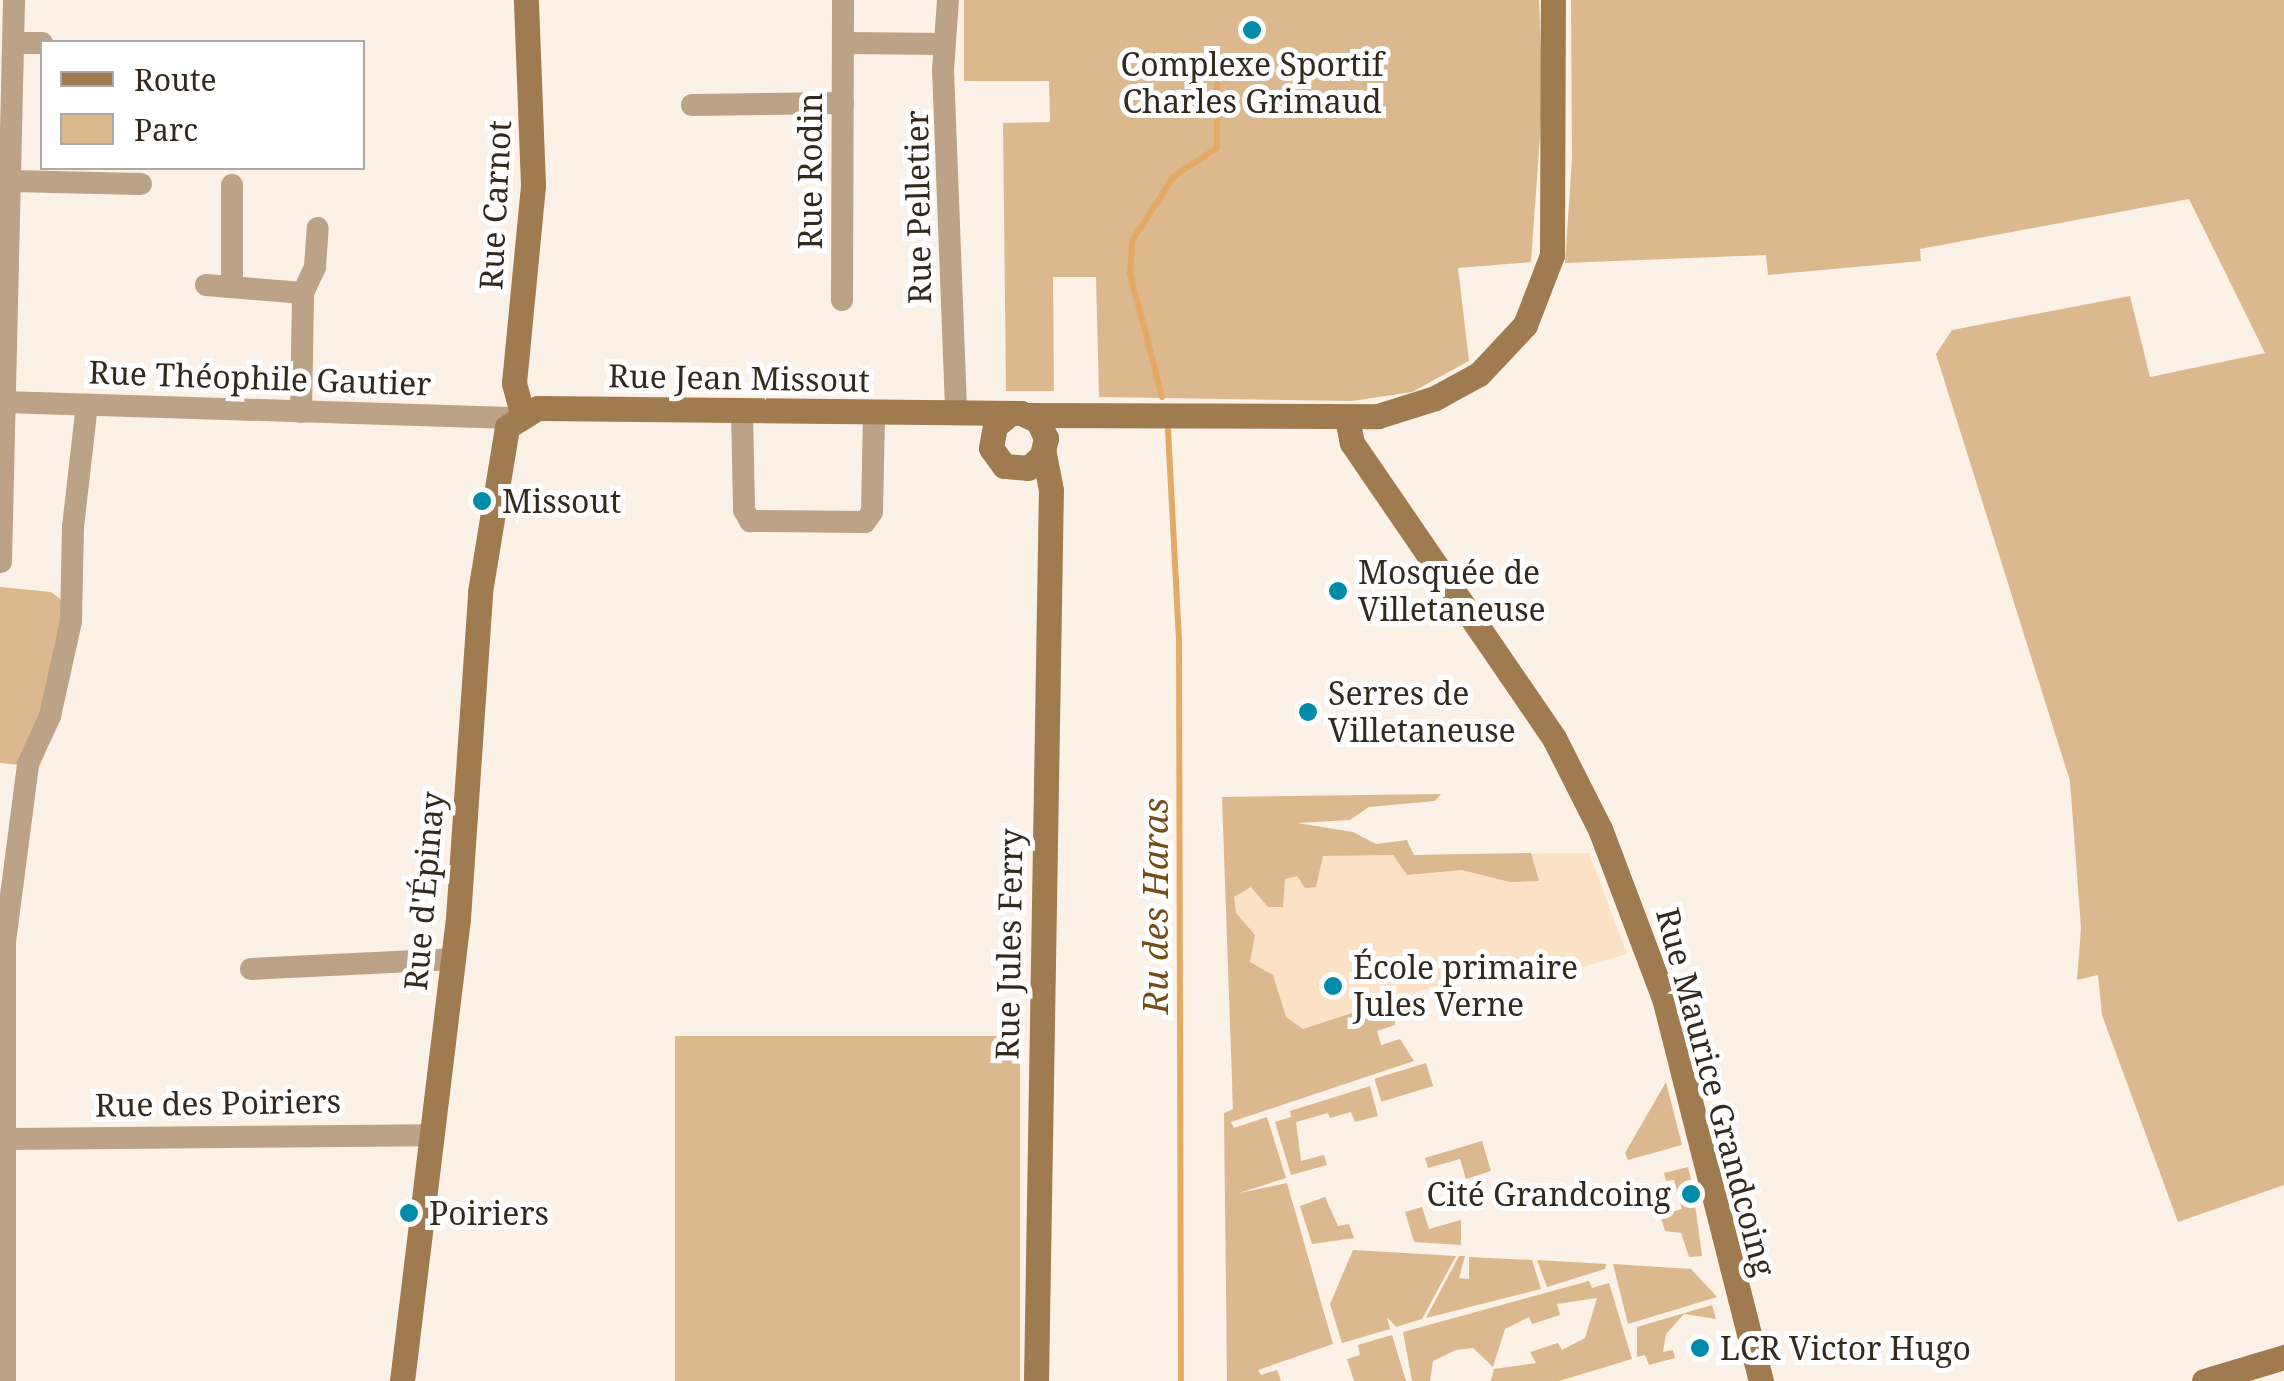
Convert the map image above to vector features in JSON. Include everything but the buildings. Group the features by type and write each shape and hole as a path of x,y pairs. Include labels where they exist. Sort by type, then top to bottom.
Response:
{"street":[{"path":"1,562 3,292 14,0"},
{"name":"Rue Carnot","path":"518,415 514,383 533,185 526,0"},
{"name":"Rue Rodin","path":"842,300 843,0"},
{"name":"Rue Pelletier","path":"948,0 943,44 956,414"},
{"name":"Rue Jean Missout","path":"518,415 742,411 956,414 1032,428 1082,414 1346,418 1404,410 1479,374 1526,325 1552,255 1553,0"},
{"path":"14,43 40,43"},
{"path":"844,43 943,44"},
{"path":"692,105 843,102"},
{"path":"10,181 141,184"},
{"path":"232,185 232,286"},
{"path":"301,412 303,293 314,274 318,228"},
{"path":"206,285 303,293"},
{"name":"Rue Théophile Gautier","path":"4,402 518,415"},
{"path":"5,1381 1,1008 10,892 28,764 50,716 71,621 73,526 87,405"},
{"path":"742,411 744,510 750,520 846,522 865,522 872,512 874,413"},
{"path":"956,414 990,445 1000,464 1018,470 1050,508"},
{"name":"Rue d'Épinay","path":"402,1381 453,959 480,592 498,454 518,415"},
{"name":"Rue Maurice Grandcoing","path":"1346,418 1352,443 1548,728 1606,844 1664,998 1761,1381"},
{"path":"990,445 994,426 1032,428 1018,470"},
{"name":"Rue Jules Ferry","path":"1032,428 1050,508 1036,1381"},
{"path":"251,969 453,959"},
{"name":"Rue des Poiriers","path":"4,1147 431,1135"},
{"path":"2204,1381 2284,1358"}],"shaded area":[{"name":"École primaire Jules Verne","path":"1589,853 1627,954 1553,976 1471,975 1371,1007 1345,1058 1233,1110 1226,857"}],"green space":[{"path":"964,0 1539,0 1543,94 1531,262 1458,268 1469,361 1412,392 1352,401 1099,397 1096,277 1053,277 1054,391 1006,391 1003,123 1050,122 1049,81 964,81"},
{"path":"1571,0 2284,0 2284,1185 2178,1222 2102,1015 2098,975 2077,980 2081,928 2070,781 1936,354 1952,330 2130,296 2150,377 2265,353 2189,199 1920,249 1921,261 1768,275 1766,255 1565,263 1572,159"},
{"path":"0,587 51,592 64,602 54,675 21,765 0,763"},
{"path":"1441,794 1435,801 1369,807 1350,820 1297,823 1353,832 1376,844 1407,840 1414,855 1531,853 1539,881 1510,882 1462,870 1407,875 1393,855 1323,856 1316,887 1305,888 1297,876 1285,879 1283,907 1268,907 1251,887 1234,897 1236,913 1255,935 1250,962 1273,975 1286,1017 1303,1029 1395,999 1395,1025 1377,1031 1381,1045 1400,1039 1414,1061 1231,1122 1234,1128 1267,1117 1286,1178 1239,1193 1287,1183 1333,1344 1258,1370 1261,1375 1277,1370 1281,1381 1227,1381 1224,1113 1233,1109 1222,797"},
{"path":"675,1036 1020,1036 1020,1381 675,1381"},
{"path":"1426,1063 1433,1086 1381,1102 1374,1079"},
{"path":"1666,1082 1682,1145 1628,1160 1625,1153"},
{"path":"1370,1086 1378,1116 1355,1122 1351,1112 1330,1118 1328,1113 1296,1122 1301,1161 1324,1155 1327,1165 1291,1175 1275,1122 1291,1117 1290,1111"},
{"path":"1482,1141 1491,1171 1466,1179 1460,1159 1428,1168 1425,1158"},
{"path":"1688,1167 1692,1184 1685,1195 1695,1204 1702,1256 1689,1257 1681,1233 1665,1231 1660,1215 1682,1209 1674,1180 1666,1181 1664,1173"},
{"path":"1325,1197 1338,1226 1349,1224 1354,1238 1312,1244 1300,1206"},
{"path":"1422,1207 1429,1229 1461,1220 1461,1245 1414,1242 1405,1212"},
{"path":"1353,1250 1456,1256 1422,1319 1396,1327 1387,1317 1390,1329 1342,1343 1330,1304"},
{"path":"1459,1256 1465,1256 1459,1278 1469,1279 1469,1257 1532,1260 1541,1289 1426,1318"},
{"path":"1537,1260 1606,1264 1605,1269 1547,1287"},
{"path":"1613,1264 1691,1269 1717,1297 1628,1324"},
{"path":"1589,1281 1592,1288 1609,1283 1632,1359 1559,1381 1491,1381 1494,1369 1536,1363 1530,1352 1558,1343 1562,1350 1585,1338 1597,1298 1557,1304 1560,1315 1532,1324 1529,1317 1505,1329 1493,1367 1473,1348 1456,1350 1433,1361 1430,1381 1412,1381 1403,1332"},
{"path":"1712,1305 1716,1319 1684,1314 1666,1334 1663,1352 1673,1350 1675,1358 1649,1365 1645,1355 1637,1357 1637,1327"},
{"path":"1392,1335 1406,1381 1354,1381 1347,1359 1360,1355 1358,1345"}],"waterway":[{"name":"Ru des Haras","path":"1162,397 1130,273 1132,241 1174,176 1217,148 1217,82"},
{"name":"Ru des Haras","path":"1168,430 1179,641 1181,1381"}],"place":[{"name":"Complexe Sportif Charles Grimaud","path":"1252,30"},
{"name":"Missout","path":"482,501"},
{"name":"Mosquée de Villetaneuse","path":"1338,591"},
{"name":"Serres de Villetaneuse","path":"1308,712"},
{"name":"École primaire Jules Verne","path":"1333,986"},
{"name":"Cité Grandcoing","path":"1691,1194"},
{"name":"Poiriers","path":"409,1213"},
{"name":"LCR Victor Hugo","path":"1700,1348"}]}
